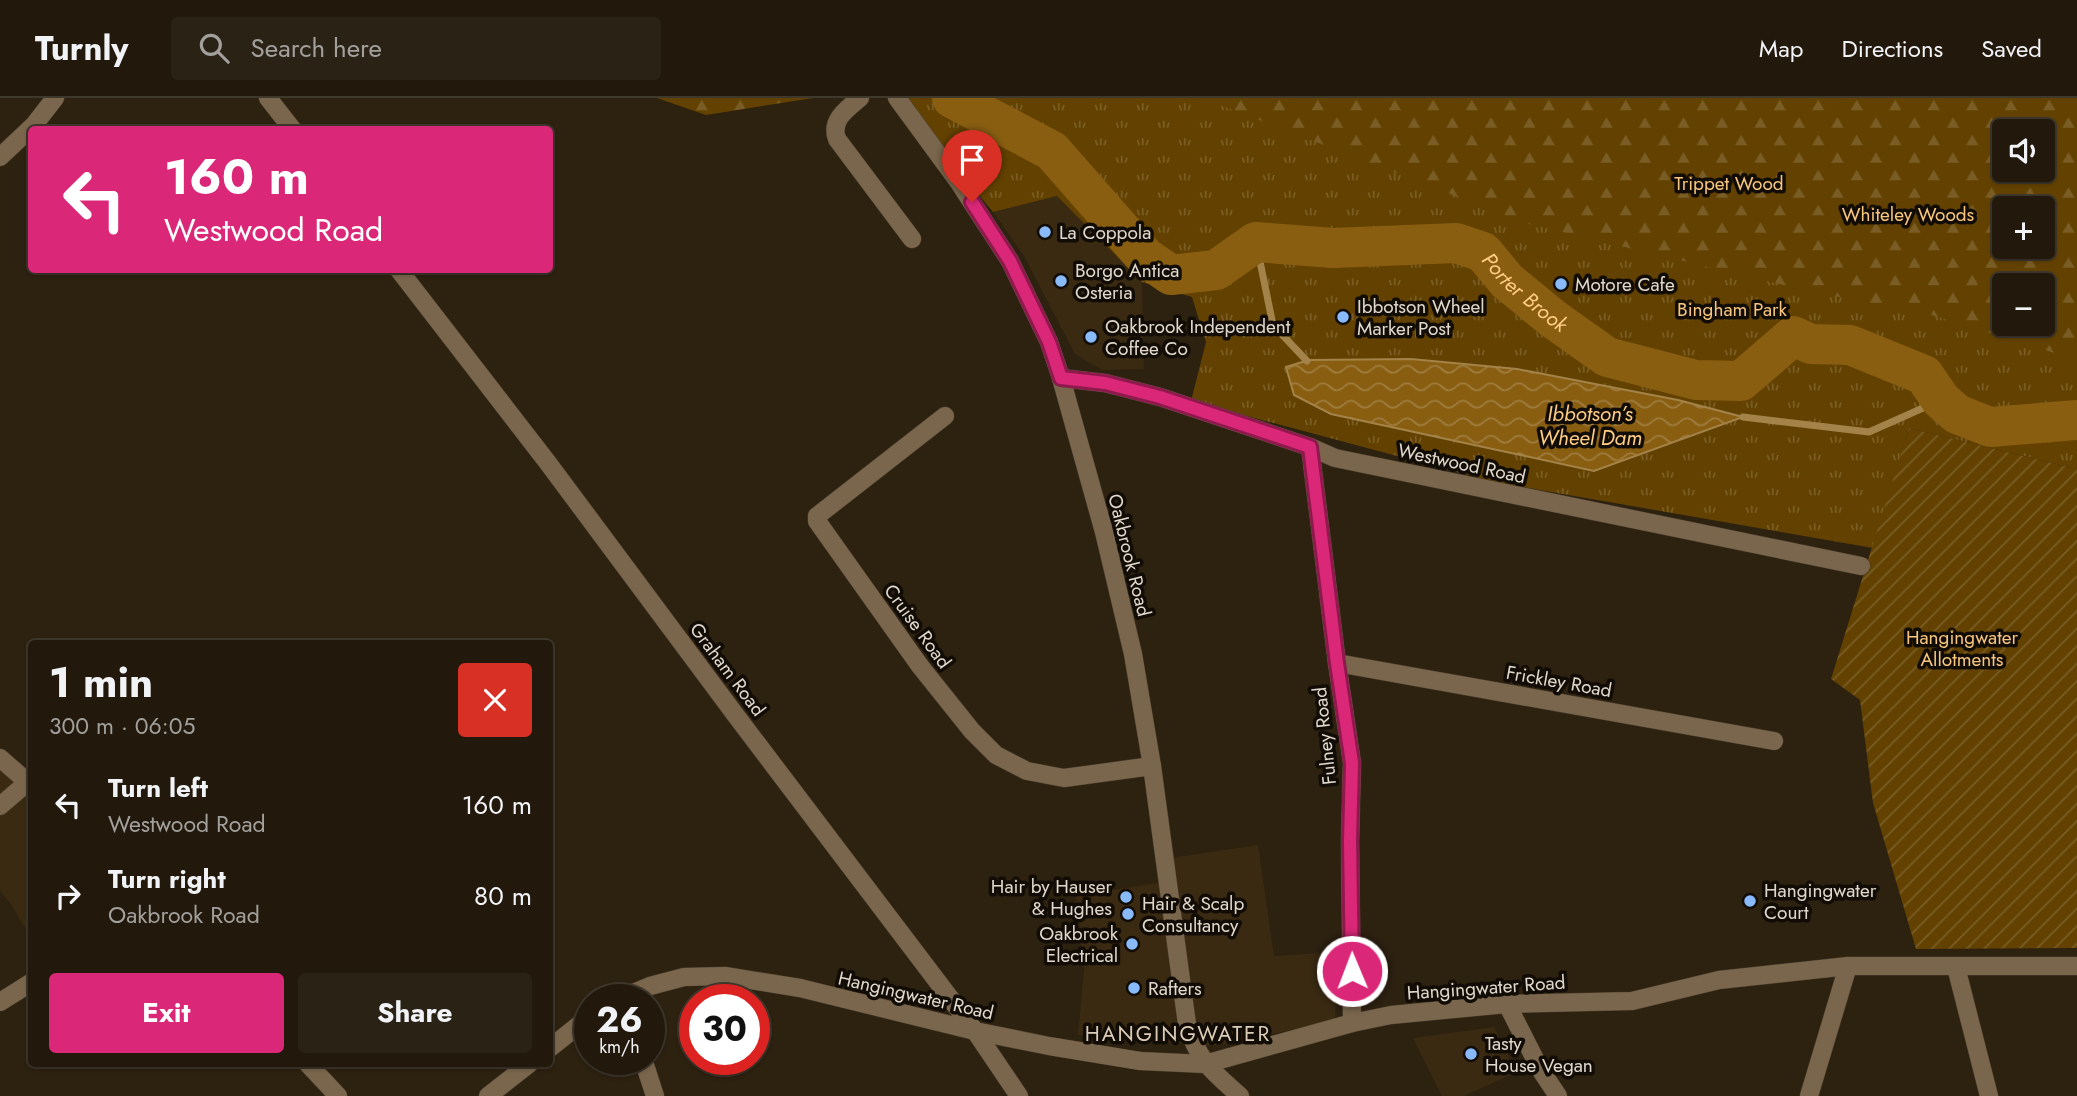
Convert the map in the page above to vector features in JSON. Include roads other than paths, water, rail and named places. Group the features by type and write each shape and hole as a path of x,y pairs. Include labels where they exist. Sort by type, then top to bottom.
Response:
{"street":[{"path":"33,126 55,98"},
{"path":"268,98 290,126"},
{"path":"860,98 840,115 834,131 837,139 912,239"},
{"name":"Oakbrook Road","path":"897,98 960,184 1010,261 1049,342 1061,378 1101,519 1133,654 1152,766 1186,1024 1205,1064"},
{"path":"0,157 28,131"},
{"name":"Graham Road","path":"401,273 548,463 975,1031 1018,1096"},
{"name":"Westwood Road","path":"1061,378 1105,383 1160,397 1310,447 1335,458 1861,566"},
{"name":"Cruise Road","path":"945,416 817,516 817,522 920,666 972,731 996,755 1027,771 1064,778 1152,766"},
{"name":"Fulney Road","path":"1310,447 1352,763 1352,1023"},
{"name":"Frickley Road","path":"1337,663 1774,741"},
{"path":"0,758 28,782"},
{"path":"0,806 28,785"},
{"path":"1809,1096 1848,966"},
{"name":"Hangingwater Road","path":"658,984 684,977 725,976 800,988 975,1031 1049,1046 1132,1059 1205,1064 1352,1023 1391,1015 1507,1004 1633,1001 1719,980 1848,966 2077,966"},
{"path":"1956,967 1989,1096"},
{"path":"0,1002 28,984"},
{"path":"1507,1004 1540,1069 1558,1096"},
{"path":"553,1046 574,1029"},
{"path":"1205,1064 1240,1096"},
{"path":"311,1067 338,1096"},
{"path":"488,1096 525,1067"},
{"path":"648,1075 655,1096"}],"water":[{"name":"Ibbotson’s Wheel Dam","path":"1411,359 1517,369 1678,400 1743,417 1594,471 1331,414 1294,395 1286,367 1309,360"}],"waterway":[{"name":"Porter Brook","path":"952,98 1052,151 1145,257 1171,275 1216,270 1256,242 1333,248 1456,243 1483,252 1507,281 1552,318 1607,357 1696,380 1741,381 1793,336 1811,344 1850,345 1924,375 1941,400 1957,414 1990,427 2077,420"},
{"path":"1256,242 1273,325 1307,361"},
{"path":"1743,417 1869,432 1941,400"}],"place":[{"name":"La Coppola","path":"1045,232"},
{"name":"Borgo Antica Osteria","path":"1061,281"},
{"name":"Motore Cafe","path":"1561,284"},
{"name":"Ibbotson Wheel Marker Post","path":"1343,317"},
{"name":"Oakbrook Independent Coffee Co","path":"1091,337"},
{"name":"Hair by Hauser & Hughes","path":"1126,897"},
{"name":"Hangingwater Court","path":"1750,901"},
{"name":"Hair & Scalp Consultancy","path":"1128,914"},
{"name":"Oakbrook Electrical","path":"1132,944"},
{"name":"Rafters","path":"1134,988"},
{"name":"Tasty House Vegan","path":"1471,1054"}],"district":[{"name":"HANGINGWATER","path":"1178,1034"}],"park label":[{"name":"Trippet Wood","path":"1729,183"},
{"name":"Whiteley Woods","path":"1908,214"},
{"name":"Bingham Park","path":"1732,309"},
{"name":"Hangingwater Allotments","path":"1962,648"}]}
